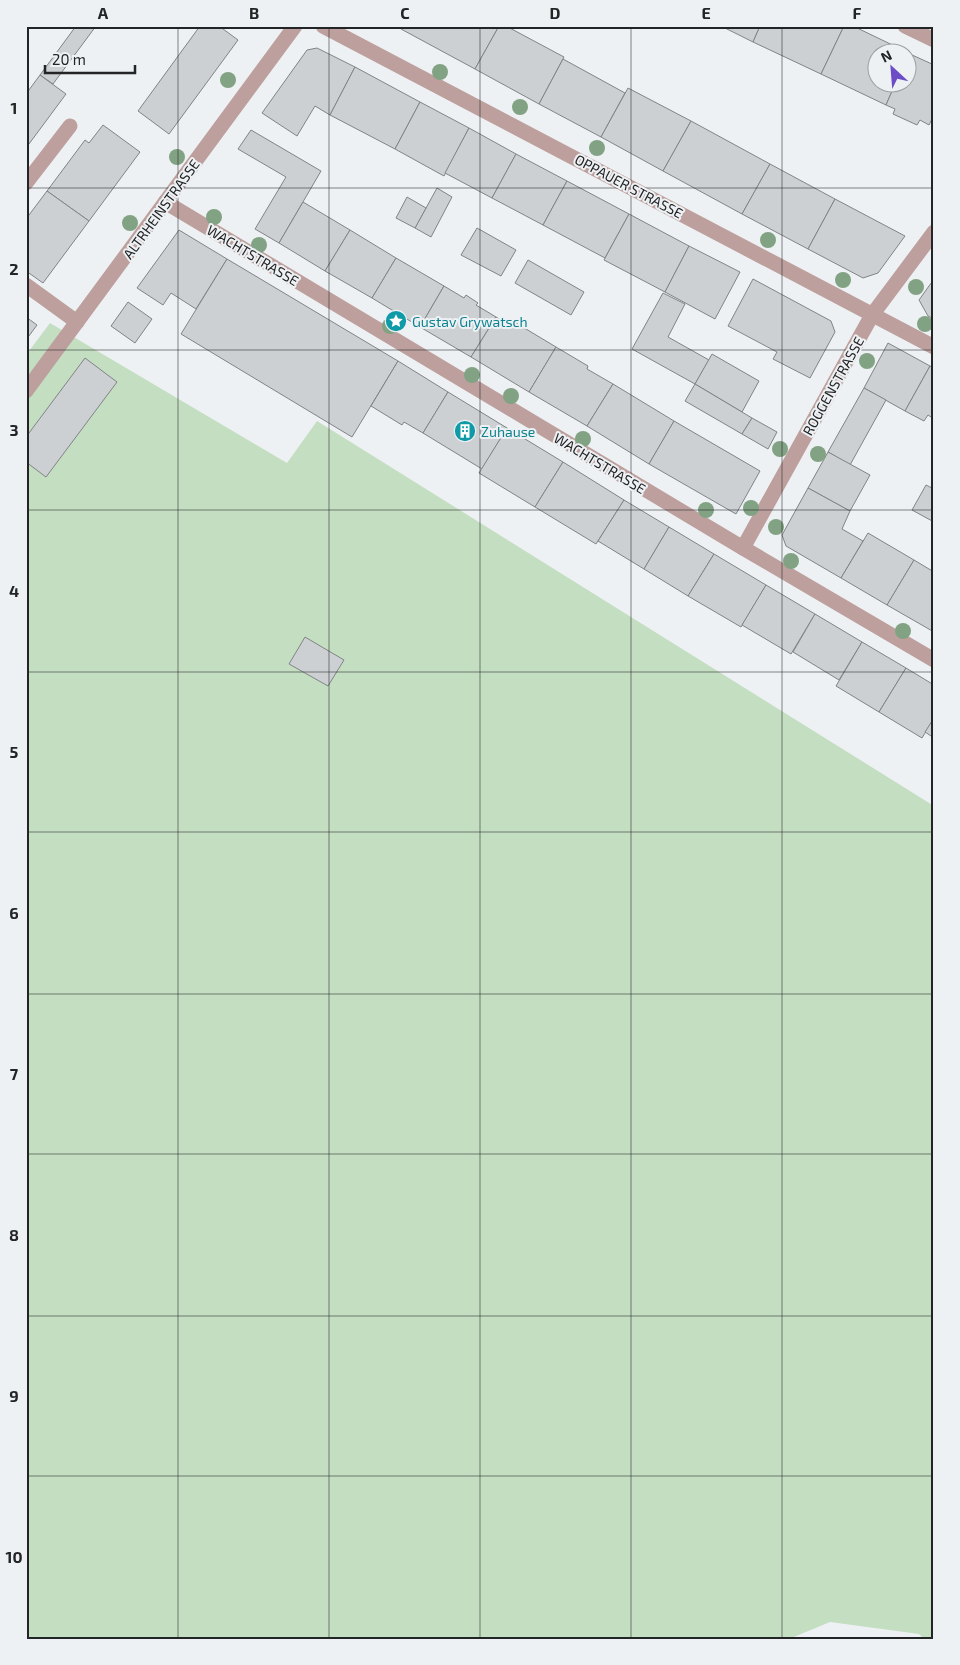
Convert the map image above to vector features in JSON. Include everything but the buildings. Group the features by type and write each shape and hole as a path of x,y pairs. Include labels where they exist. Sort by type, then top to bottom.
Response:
{"street":[{"name":"ALTRHEINSTRASSE","path":"26,391 295,26"},
{"name":"OPPAUER STRASSE","path":"323,26 934,347"},
{"path":"905,26 934,40"},
{"path":"26,183 70,126"},
{"name":"WACHTSTRASSE","path":"165,202 743,548 934,660"},
{"name":"ROGGENSTRASSE","path":"743,548 872,314 934,232"},
{"path":"26,285 77,322"}],"green space":[{"path":"50,323 287,463 317,421 934,806 934,1639 924,1639 919,1634 830,1622 789,1639 26,1639 26,355"}],"place":[{"name":"Gustav Grywatsch","path":"396,321"},
{"name":"Zuhause","path":"465,431"}]}
